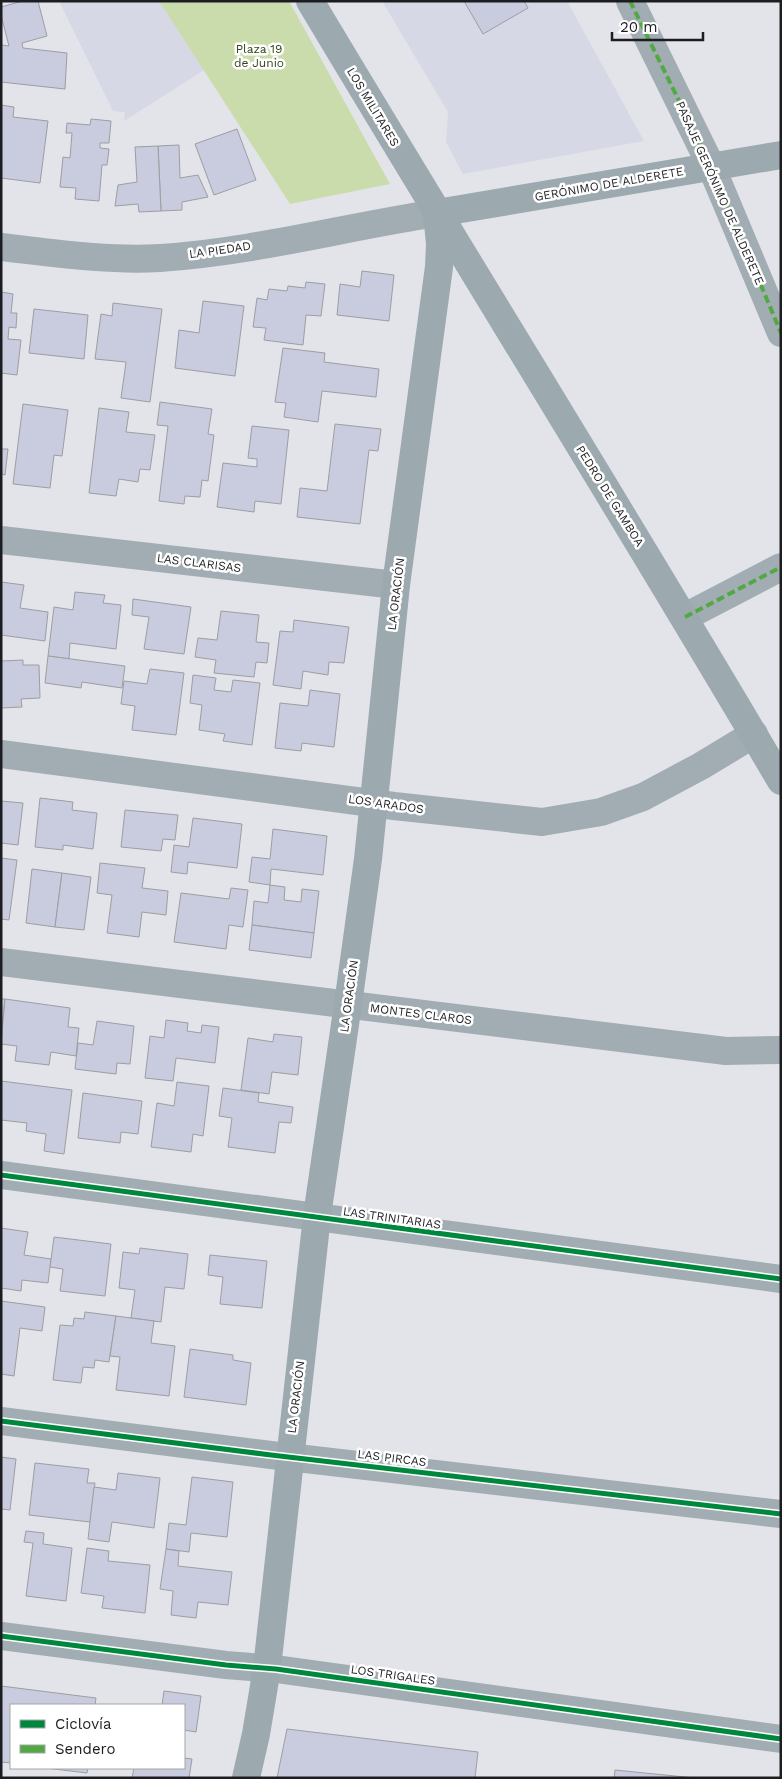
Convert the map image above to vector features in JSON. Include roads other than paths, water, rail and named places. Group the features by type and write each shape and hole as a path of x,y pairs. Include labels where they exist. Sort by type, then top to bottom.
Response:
{"main road":[{"name":"LOS MILITARES","path":"310,1 437,213"},
{"name":"GERÓNIMO DE ALDERETE","path":"437,213 781,155"},
{"name":"LA ORACIÓN","path":"246,1778 256,1734 267,1668 317,1216 368,859 396,585 439,267 440,244 437,213"},
{"name":"PEDRO DE GAMBOA","path":"437,213 685,617 781,781"}],"street":[{"name":"PASAJE GERÓNIMO DE ALDERETE","path":"630,1 711,166 781,333"},
{"name":"LA PIEDAD","path":"1,247 107,258 159,258 216,252 437,213"},
{"name":"LAS CLARISAS","path":"1,540 396,585"},
{"path":"685,617 781,567"},
{"name":"LOS ARADOS","path":"1,754 394,806 542,822 601,812 643,797 701,766 754,734"},
{"name":"MONTES CLAROS","path":"1,962 726,1051 781,1050"},
{"name":"LAS TRINITARIAS","path":"1,1175 781,1279"},
{"name":"LAS PIRCAS","path":"1,1421 781,1514"},
{"name":"LOS TRIGALES","path":"1,1636 267,1668 781,1739"}],"park label":[{"name":"Plaza 19 de Junio","path":"259,56"}]}
